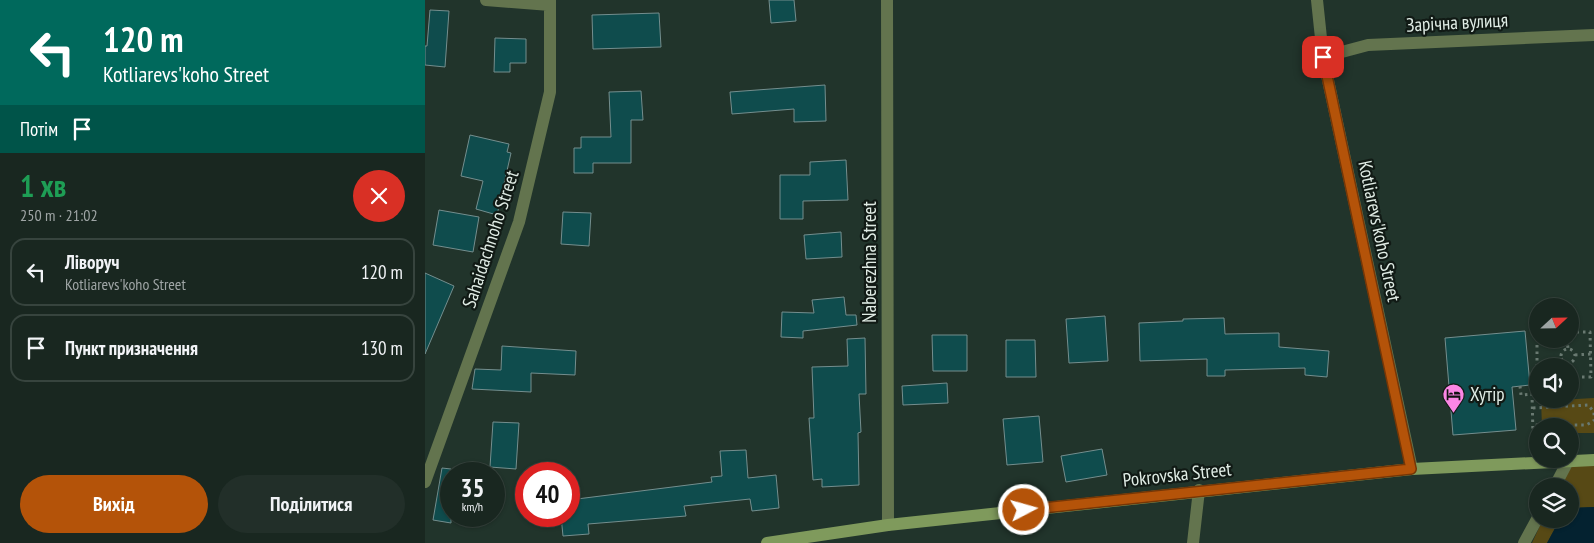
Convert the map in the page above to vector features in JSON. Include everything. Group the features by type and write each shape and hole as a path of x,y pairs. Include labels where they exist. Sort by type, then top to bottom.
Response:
{"street":[{"path":"486,0 550,3"},
{"name":"Naberezhna Street","path":"887,0 888,525"},
{"name":"Kotliarevs'koho Street","path":"1317,0 1323,57 1411,469"},
{"name":"Sahaidachnoho Street","path":"425,482 519,222 550,92 550,3"},
{"name":"Зарічна вулиця","path":"1323,57 1368,45 1594,35"},
{"name":"Pokrovska Street","path":"1579,461 1594,460"},
{"name":"Pokrovska Street","path":"767,543 888,525 1199,490 1411,469 1529,463"},
{"path":"1193,543 1199,490"},
{"path":"1524,543 1532,528"}],"path":[{"path":"1579,332 1591,332 1591,377 1579,377"},
{"path":"1562,358 1563,352 1567,349 1573,351 1575,355 1591,354"},
{"path":"1520,386 1521,395 1529,394"},
{"path":"1579,405 1588,405 1594,412 1594,422 1579,425"},
{"path":"1533,408 1533,418"}],"shaded area":[{"path":"1594,398 1594,433 1579,433 1579,418 1542,418 1541,408 1579,408 1579,399"},
{"path":"1594,460 1594,507 1579,508 1579,478 1561,478 1565,468 1579,468 1579,461"},
{"path":"1539,528 1555,528 1547,543 1532,543"}],"water":[{"path":"1594,507 1594,543 1547,543 1555,528 1579,528 1579,508"}],"building":[{"path":"769,0 794,0 796,21 771,23"},
{"path":"430,10 449,11 445,67 425,65 425,46 427,46"},
{"path":"659,13 661,47 593,49 592,15"},
{"path":"495,38 526,39 526,63 510,63 510,72 494,72"},
{"path":"825,85 826,121 794,122 794,109 732,114 730,92"},
{"path":"641,91 643,120 631,120 631,163 593,163 593,173 574,173 574,148 581,148 581,137 611,137 609,92"},
{"path":"470,135 509,144 507,152 511,153 497,215 476,209 483,181 461,176"},
{"path":"846,160 848,200 803,201 803,219 780,219 780,175 810,175 810,162"},
{"path":"439,210 479,217 473,252 433,245"},
{"path":"563,212 591,213 589,246 561,244"},
{"path":"841,232 842,257 806,259 804,235"},
{"path":"425,273 454,286 425,354"},
{"path":"844,297 846,315 856,315 857,325 803,331 803,338 781,337 782,312 814,313 812,300"},
{"path":"1105,316 1108,361 1069,363 1066,319"},
{"path":"1224,318 1225,334 1279,333 1279,347 1329,351 1327,377 1305,375 1305,368 1225,370 1225,376 1207,376 1207,359 1140,361 1139,323"},
{"path":"1525,331 1529,385 1512,387 1516,430 1453,435 1445,338"},
{"path":"932,335 967,335 967,371 933,371"},
{"path":"865,338 866,394 859,394 861,432 858,433 859,485 822,487 822,479 813,480 809,418 814,418 812,367 848,366 847,339"},
{"path":"1006,340 1035,340 1036,377 1006,377"},
{"path":"502,346 576,351 575,375 531,373 531,392 472,389 475,369 501,370"},
{"path":"947,383 948,403 903,405 902,386"},
{"path":"1039,416 1043,462 1007,465 1003,419"},
{"path":"493,422 519,423 515,469 505,468 505,462 490,462"},
{"path":"1102,449 1107,475 1066,482 1061,456"},
{"path":"746,450 748,478 776,475 779,508 752,511 750,499 684,506 686,516 588,524 589,534 563,536 562,527 580,527 580,499 712,482 711,477 722,476 720,451"},
{"path":"440,480 440,521 433,520"}],"place":[{"name":"Хутір","path":"1454,413"}],"route":[{"path":"1024,510 1411,469 1323,57"}]}
